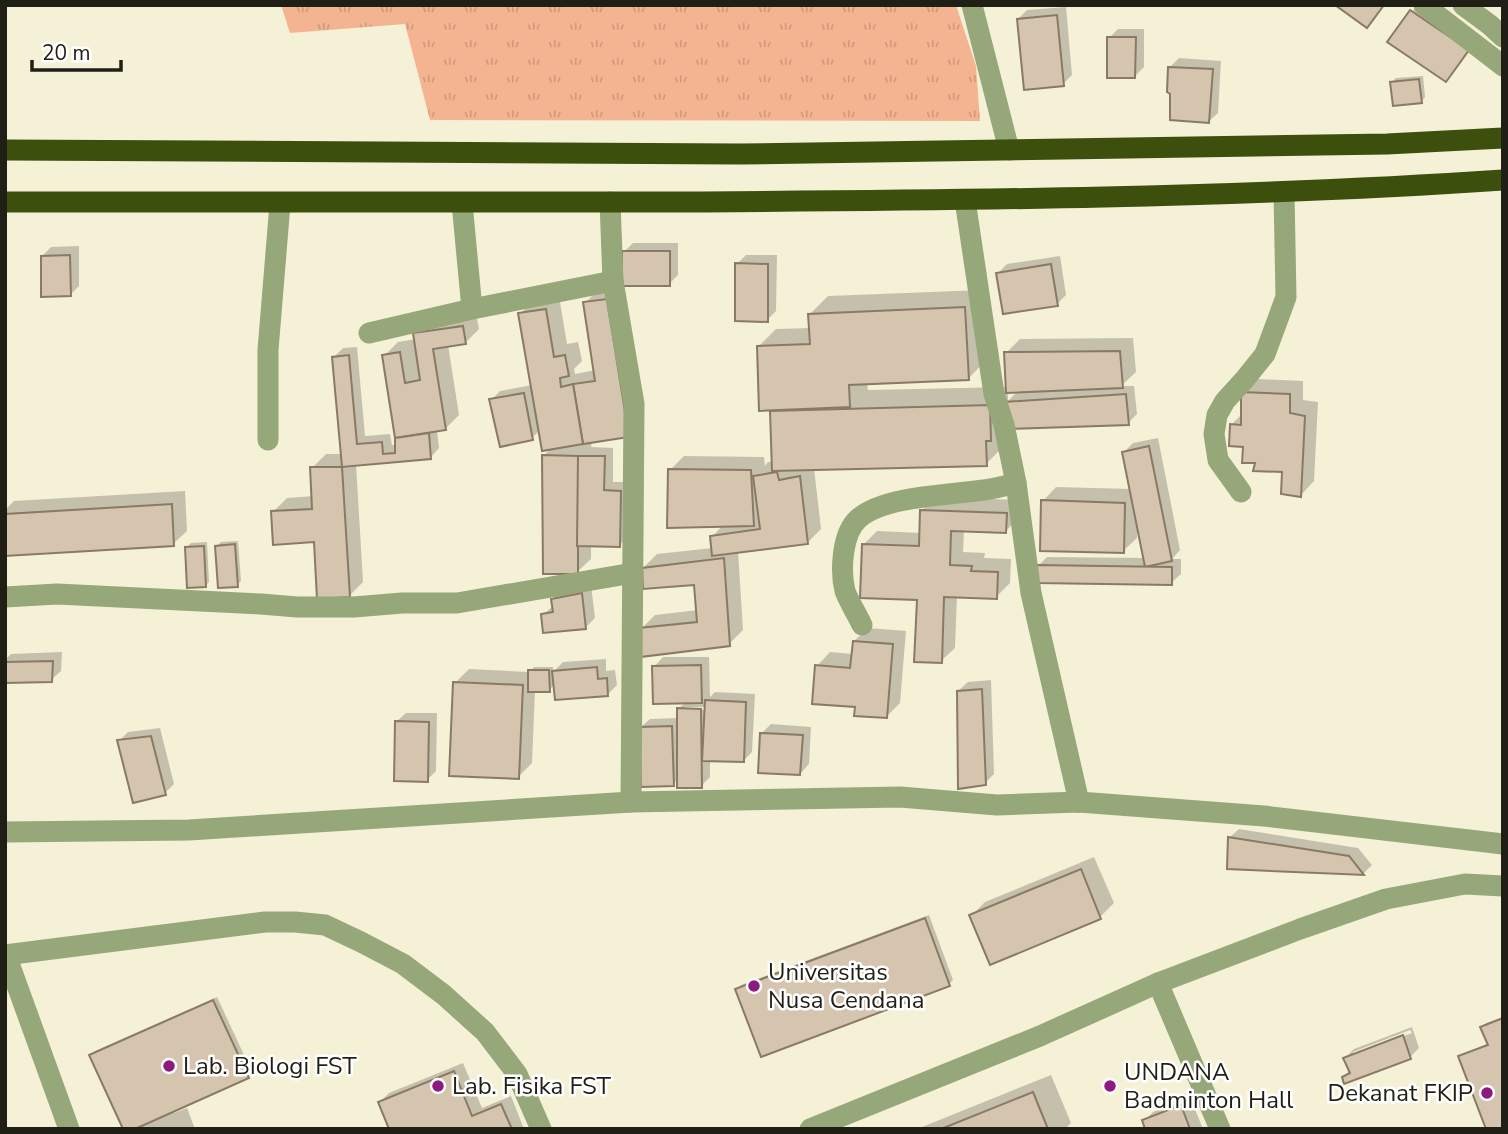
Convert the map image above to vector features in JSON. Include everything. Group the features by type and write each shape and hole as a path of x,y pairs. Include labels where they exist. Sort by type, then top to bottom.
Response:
{"highway":[{"path":"5,150 740,154 1387,144 1503,138"},
{"path":"5,202 280,204 965,200 1284,193 1503,180"}],"street":[{"path":"972,5 1009,150"},
{"path":"1424,5 1503,66"},
{"path":"1463,5 1503,37"},
{"path":"1241,492 1218,460 1214,434 1217,415 1225,401 1265,354 1286,297 1284,193"},
{"path":"965,200 994,394 1004,425 1016,484 1031,593 1079,802"},
{"path":"610,202 613,281 635,404 631,802"},
{"path":"462,203 472,309"},
{"path":"268,440 268,351 280,204"},
{"path":"369,333 613,281"},
{"path":"862,625 845,591 842,559 849,530 858,518 898,502 1016,484"},
{"path":"5,597 70,595 298,607 354,607 402,603 457,603 633,573"},
{"path":"5,832 189,830 631,802 900,797 998,804 1079,802 1264,816 1503,844"},
{"path":"810,1129 1040,1036 1158,983 1300,929 1386,899 1465,884 1503,886"},
{"path":"69,1129 6,955 265,922 325,925 403,964 444,995 485,1032 517,1074 541,1129"},
{"path":"1158,983 1220,1129"}],"green space":[{"path":"281,5 956,5 976,66 980,121 430,120 405,24 290,33"}],"building":[{"path":"1335,5 1384,5 1367,28"},
{"path":"1410,10 1469,50 1446,82 1387,42"},
{"path":"1057,15 1064,86 1024,90 1017,19"},
{"path":"1107,37 1136,37 1135,78 1107,78"},
{"path":"1168,67 1213,69 1209,123 1170,120"},
{"path":"1419,79 1422,103 1393,106 1390,82"},
{"path":"622,251 670,251 670,286 622,286"},
{"path":"70,255 71,296 41,297 41,256"},
{"path":"735,263 768,264 768,322 735,321"},
{"path":"1051,264 1058,306 1003,314 996,273"},
{"path":"607,299 629,437 583,444 573,384 595,381 583,302"},
{"path":"965,307 969,380 849,385 850,407 759,411 757,346 810,344 808,314"},
{"path":"546,309 554,357 565,355 569,376 560,378 561,387 573,384 583,444 542,451 518,313"},
{"path":"463,326 466,344 433,349 446,430 395,438 382,355 400,352 405,383 420,380 413,333"},
{"path":"1120,351 1123,388 1006,393 1004,352"},
{"path":"349,355 357,444 382,442 383,454 395,453 395,438 429,433 431,459 342,467 332,357"},
{"path":"1241,392 1290,394 1290,413 1305,416 1301,497 1281,494 1282,472 1253,471 1255,463 1242,463 1243,447 1229,446 1230,424 1241,425"},
{"path":"524,393 533,440 500,447 489,399"},
{"path":"1126,394 1129,425 1006,429 1004,402"},
{"path":"990,405 991,441 986,441 987,466 772,471 770,411"},
{"path":"1149,446 1172,561 1145,567 1122,452"},
{"path":"542,455 578,456 578,574 543,574"},
{"path":"578,456 605,456 604,490 621,491 620,547 577,546"},
{"path":"310,467 342,467 350,597 317,599 314,542 273,545 271,511 312,509"},
{"path":"668,469 751,470 754,526 667,528"},
{"path":"777,472 779,480 800,476 808,544 712,556 710,536 760,529 753,476"},
{"path":"1041,500 1125,503 1124,553 1040,551"},
{"path":"172,504 174,546 5,556 5,514"},
{"path":"920,510 1007,513 1006,533 951,531 950,565 972,566 971,571 998,572 997,599 944,597 942,663 914,662 917,600 860,598 862,544 919,546"},
{"path":"235,544 238,587 218,588 215,546"},
{"path":"204,546 206,587 187,588 185,547"},
{"path":"724,558 730,646 640,657 639,628 697,622 694,585 643,589 642,568"},
{"path":"1036,565 1172,567 1172,585 1036,583"},
{"path":"582,593 586,629 543,633 541,614 553,612 551,599"},
{"path":"853,641 893,644 887,718 854,716 855,707 812,704 815,665 850,668"},
{"path":"53,661 52,682 5,683 5,662"},
{"path":"701,665 702,703 653,704 652,666"},
{"path":"597,667 598,679 607,678 608,696 555,700 552,671"},
{"path":"528,670 549,670 550,692 528,692"},
{"path":"453,682 523,685 519,779 449,776"},
{"path":"982,689 986,785 958,789 957,691"},
{"path":"705,700 746,702 744,762 702,761"},
{"path":"677,708 701,709 702,788 677,788"},
{"path":"395,721 429,722 428,782 394,781"},
{"path":"672,726 674,786 641,787 639,727"},
{"path":"760,733 803,735 800,775 758,773"},
{"path":"151,736 166,795 133,803 117,740"},
{"path":"1228,837 1349,856 1364,875 1227,869"},
{"path":"1081,869 1101,919 990,965 969,915"},
{"path":"925,918 950,986 761,1057 735,989"},
{"name":"Lab. Biologi FST","path":"213,1000 249,1078 135,1129 123,1129 89,1055"},
{"name":"Dekanat FKIP","path":"1503,1018 1503,1129 1486,1129 1458,1056 1488,1045 1480,1027"},
{"path":"1403,1035 1411,1059 1344,1084 1342,1077 1350,1073 1343,1058"},
{"name":"Lab. Fisika FST","path":"454,1071 472,1116 501,1104 512,1129 389,1129 378,1102"},
{"path":"1033,1092 1048,1129 941,1129"},
{"path":"1181,1105 1190,1129 1145,1129 1142,1120"}],"place":[{"name":"Universitas Nusa Cendana","path":"754,986"},
{"name":"Lab. Biologi FST","path":"169,1066"},
{"name":"Lab. Fisika FST","path":"438,1086"},
{"name":"UNDANA Badminton Hall","path":"1110,1086"},
{"name":"Dekanat FKIP","path":"1487,1093"}]}
